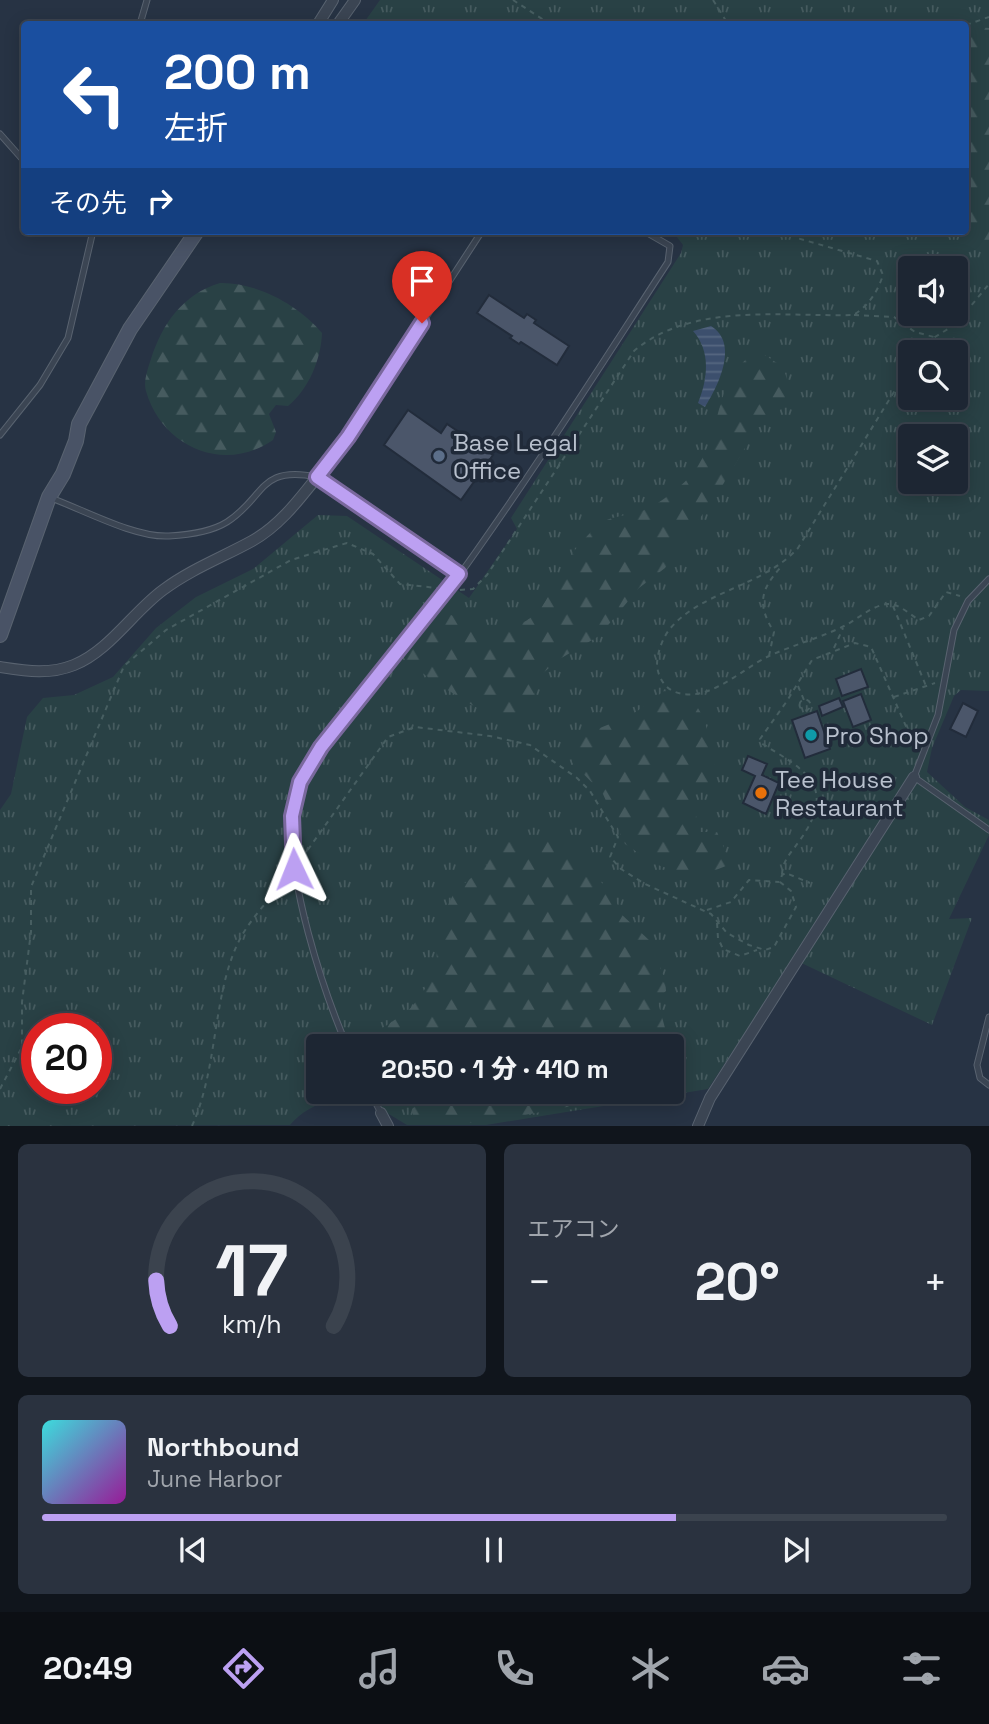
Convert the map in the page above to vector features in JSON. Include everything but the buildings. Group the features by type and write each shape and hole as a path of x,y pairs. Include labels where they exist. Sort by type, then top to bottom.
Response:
{"street":[{"path":"320,21 333,0"},
{"path":"340,21 355,0"},
{"path":"0,635 49,497 63,474 76,441 79,424 130,329 194,235"},
{"path":"0,667 53,672 77,664 99,648 163,590 253,540 280,520 317,477"},
{"path":"698,1125 710,1098 914,777"},
{"path":"381,1113 388,1125"}],"lane":[{"path":"141,21 147,0"},
{"path":"0,134 21,158"},
{"path":"0,435 40,384 68,338 92,235"},
{"path":"317,477 348,437 479,235"},
{"path":"342,1034 327,999 294,869 292,816 300,782 321,747 448,590 668,262 670,246 651,235"},
{"path":"49,497 144,534 167,537 194,534 226,522 271,479 295,473 317,477 459,574"},
{"path":"989,579 968,601 954,631 942,681 938,715 914,777 989,830"},
{"path":"989,1017 977,1065 980,1078 989,1085"},
{"path":"376,1104 381,1113"}],"path":[{"path":"513,0 545,21"},
{"path":"713,0 726,21"},
{"path":"969,24 989,17"},
{"path":"793,235 877,261 883,275 879,287 862,310 853,315"},
{"path":"932,340 956,324 989,284"},
{"path":"0,1088 22,1047 22,992 31,932 31,887 124,666 166,629 291,560 347,543 373,554 400,584 448,590 473,589 487,575 634,351 664,331 678,329 702,318 853,315 894,317 915,332 935,337"},
{"path":"769,656 774,632 762,613 762,602 772,577 804,538 898,385"},
{"path":"782,566 689,612 668,631 659,651 657,666 667,688 680,694 698,694 720,685 769,656 843,626 866,612 892,605 919,620 929,616 946,592 968,601"},
{"path":"892,605 926,686"},
{"path":"834,649 843,626"},
{"path":"780,882 783,863 809,824 815,788 810,776 798,765 761,743 760,739 798,685 811,660 855,643 871,647 921,760"},
{"path":"893,697 942,681"},
{"path":"798,685 803,700"},
{"path":"192,1125 210,1072 229,969 240,938 257,911 294,869 388,737 415,727 437,729 517,741 542,752 577,778 604,811 618,837 610,857 612,861 645,884 705,910 714,910 731,902 749,880 780,882 791,891 796,907 774,947 757,949 740,956 723,949 718,938 717,923"},
{"path":"782,875 786,873 810,883"},
{"path":"705,910 727,933 757,949"}],"green space":[{"path":"380,0 989,0 989,691 961,690 954,696 932,748 927,772 965,807 989,820 989,835 949,919 972,918 932,1025 793,959 708,1089 684,1093 684,1034 306,1034 306,1104 320,1104 290,1125 0,1126 0,810 11,794 27,717 43,698 74,695 113,677 156,628 196,597 253,569 318,515 347,516 469,598 517,529 511,518 681,253 683,245 673,235 969,235 969,21 365,21"},
{"path":"977,27 989,28 989,243 978,242 965,235 969,235 969,30"},
{"path":"220,283 248,286 276,297 301,313 322,333 319,353 308,382 288,406 276,405 269,414 276,432 273,440 254,450 235,455 197,449 180,440 154,411 145,387 151,359 168,322 195,295"},
{"path":"757,350 783,367 788,382 787,398 777,415 757,428 719,491 665,568 639,588 599,636 558,660 541,675 533,698 517,714 482,710 427,676 404,658 425,627 443,613 485,626 502,628 522,623 532,617 546,601 570,557 600,523 651,507 688,479 706,450 732,377 742,363"},
{"path":"664,691 688,701 700,711 714,759 713,789 697,787 692,793 699,832 717,832 725,850 726,866 695,878 655,864 625,844 603,794 572,762 575,750 585,734 632,715"},
{"path":"539,837 550,839 576,853 615,898 621,914 650,941 665,980 666,991 657,999 667,1034 382,1034 384,1027 408,1011 420,997 437,969 436,929 455,891 486,866 492,853 512,840"},
{"path":"372,1104 616,1104 486,1125 407,1125"},
{"path":"418,1104 582,1104 452,1125 413,1115 412,1109"}],"water":[{"path":"711,326 719,333 725,353 724,365 716,387 705,407 698,403 706,375 705,356 693,331"}],"place":[{"name":"Base Legal Office","path":"439,456"},
{"name":"Pro Shop","path":"811,735"},
{"name":"Tee House Restaurant","path":"761,793"}],"route":[{"path":"294,869 292,816 300,782 321,747 459,574 317,477 348,437 422,323"}]}
